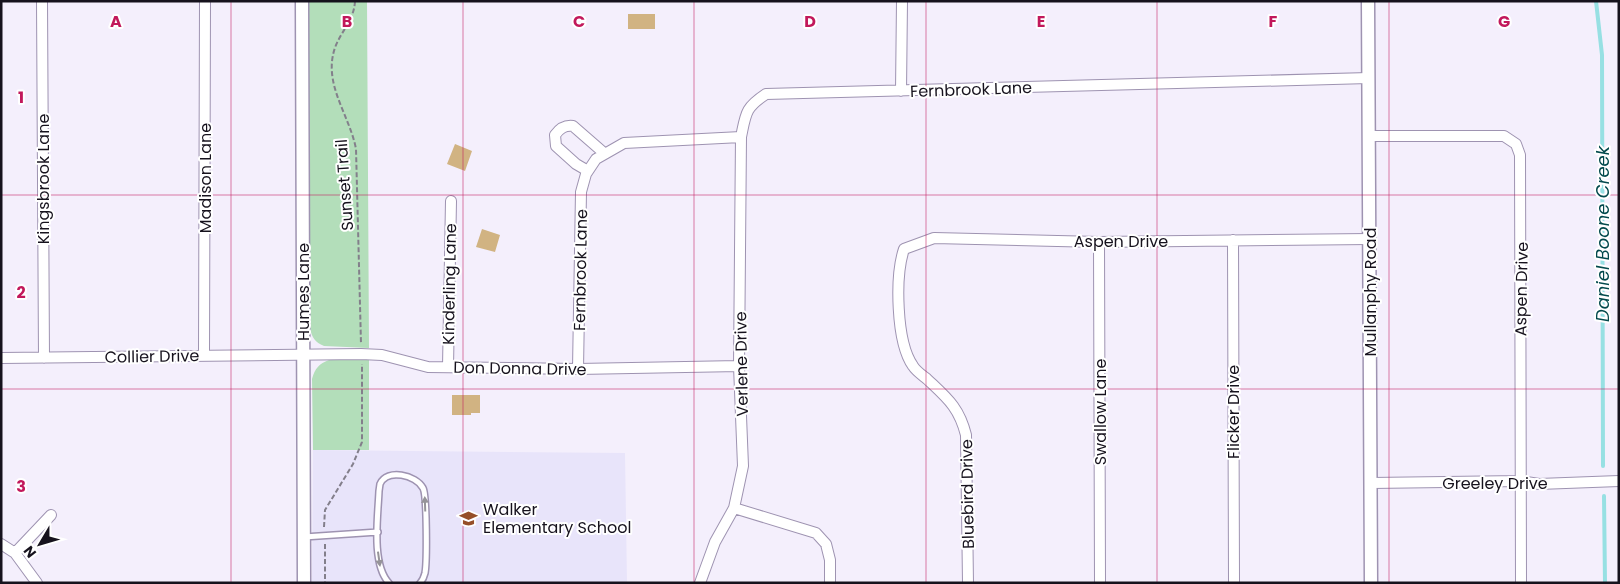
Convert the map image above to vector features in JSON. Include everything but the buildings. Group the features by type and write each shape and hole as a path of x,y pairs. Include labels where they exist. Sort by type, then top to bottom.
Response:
{"street":[{"name":"Kingsbrook Lane","path":"42,1 44,358"},
{"name":"Madison Lane","path":"204,355 205,1"},
{"name":"Humes Lane","path":"302,1 304,583"},
{"path":"901,91 902,1"},
{"name":"Mullanphy Road","path":"1368,1 1371,583"},
{"name":"Fernbrook Lane","path":"578,369 581,192 588,171 596,159 624,143 741,137 746,112 753,102 766,94 1369,78"},
{"path":"588,171 576,164 556,146 555,135 558,130 563,127 573,126 604,154"},
{"name":"Aspen Drive","path":"1370,136 1504,136 1516,144 1520,155 1521,583"},
{"name":"Verlene Drive","path":"700,583 714,542 734,508 744,466 739,366 741,137"},
{"name":"Kinderling Lane","path":"448,367 451,201"},
{"name":"Aspen Drive","path":"904,249 934,238 1099,242 1370,239"},
{"name":"Flicker Drive","path":"1233,240 1234,583"},
{"name":"Swallow Lane","path":"1099,242 1100,583"},
{"name":"Bluebird Drive","path":"904,249 900,261 898,281 901,337 906,353 913,366 951,403 962,418 966,434 968,583"},
{"name":"Collier Drive","path":"1,358 303,354"},
{"name":"Don Donna Drive","path":"303,354 382,355 428,367 578,369 739,366"},
{"name":"Greeley Drive","path":"1371,483 1520,481 1539,484 1619,481"},
{"path":"734,508 816,533 826,544 830,560 830,583"},
{"path":"15,553 51,515"},
{"path":"1,544 15,553 37,583"}],"lane":[{"path":"389,583 380,566 378,554 379,491 380,484 386,477 400,474 416,480 424,490 426,572 420,583"},
{"path":"304,537 378,532"}],"path":[{"name":"Sunset Trail","path":"355,1 352,17 338,39 331,69 334,88 353,135 356,149 362,346"},
{"path":"324,518 325,510 353,464 362,442 362,362"},
{"path":"325,548 325,583"}],"shaded area":[{"name":"Walker Elementary School","path":"313,450 625,453 627,583 312,583"}],"green space":[{"path":"308,1 367,1 369,348 324,346 314,339 310,328"},
{"path":"329,360 369,360 369,450 313,450 312,379 318,367"}],"waterway":[{"name":"Daniel Boone Creek","path":"1596,1 1602,55 1603,466"},
{"name":"Daniel Boone Creek","path":"1604,496 1605,583"}],"place":[{"name":"Walker Elementary School","path":"469,518"}]}
